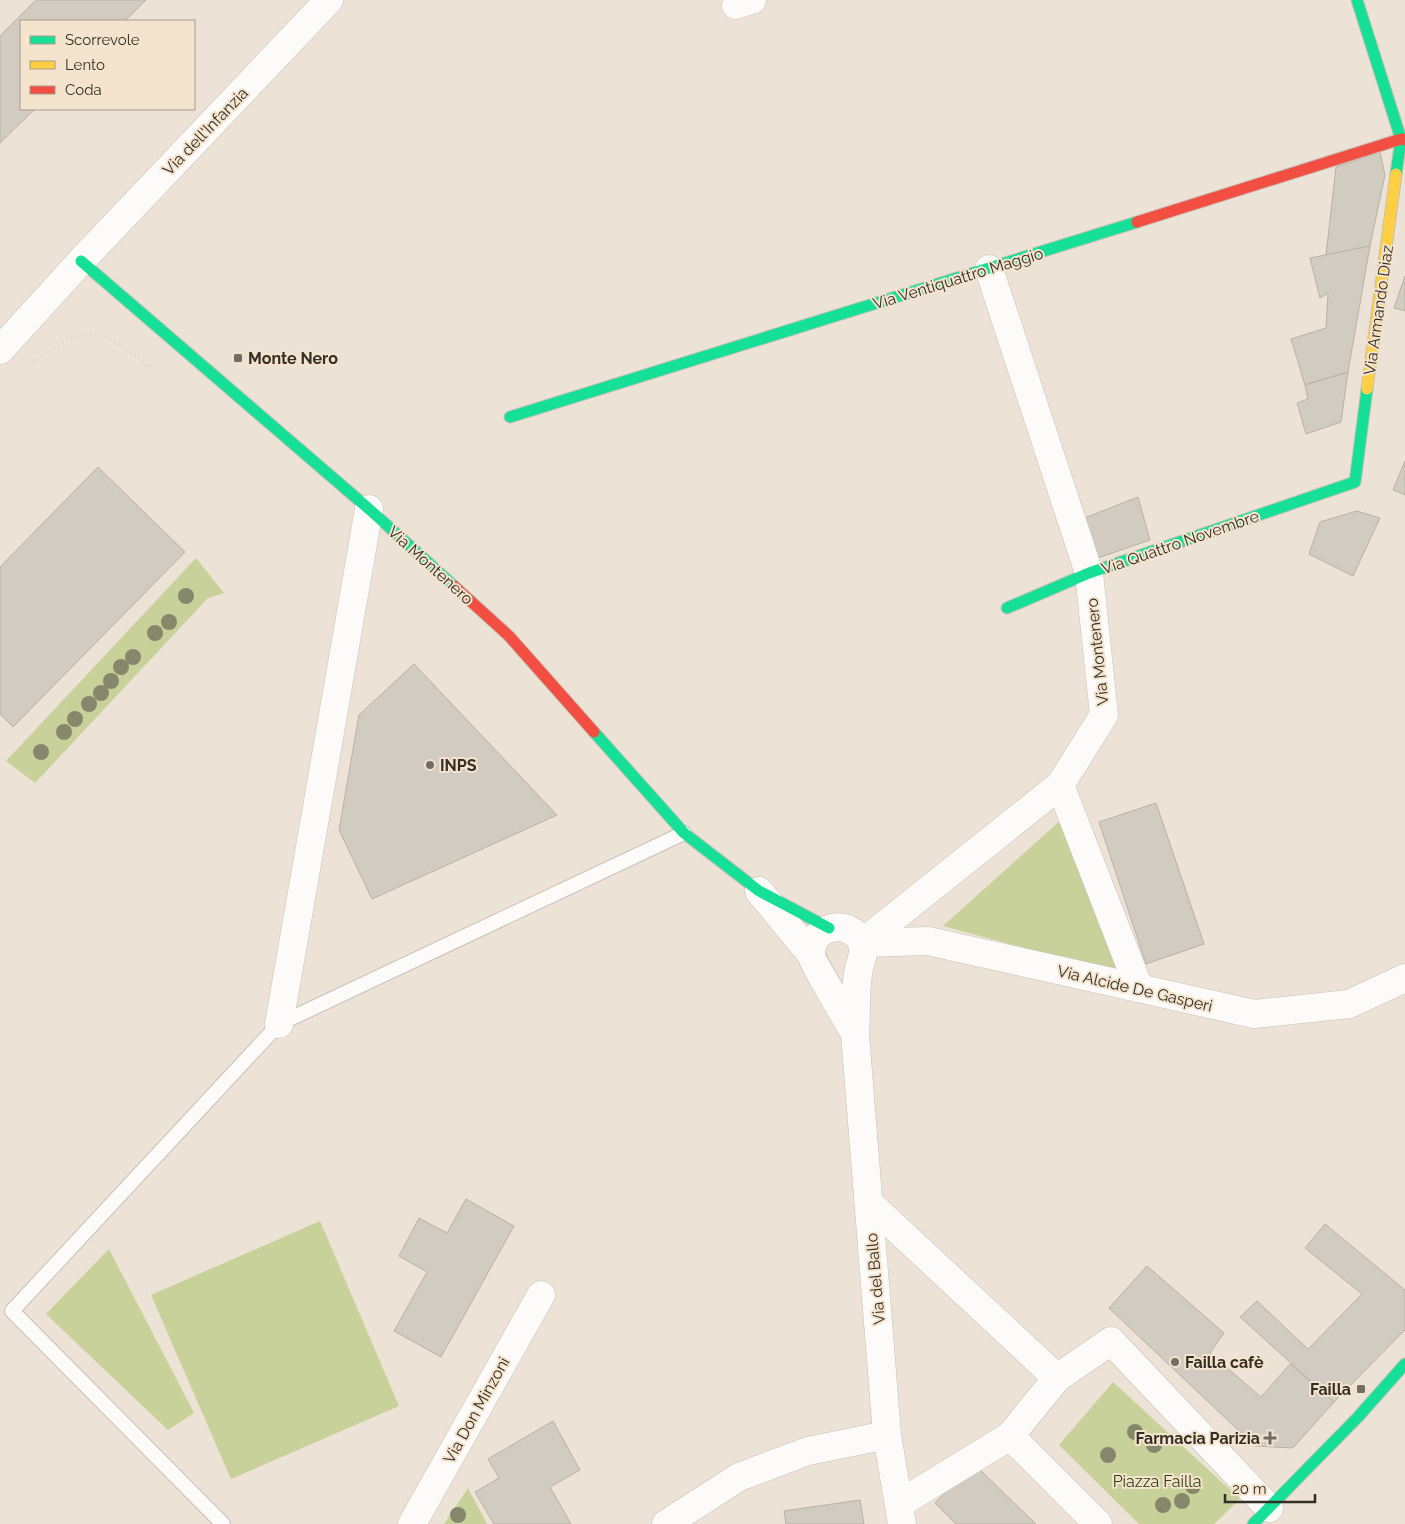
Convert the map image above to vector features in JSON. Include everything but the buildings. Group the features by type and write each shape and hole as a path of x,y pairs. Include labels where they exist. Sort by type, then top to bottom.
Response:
{"street":[{"name":"Via dell'Infanzia","path":"4,346 81,261 329,0"},
{"path":"1357,0 1403,140"},
{"name":"Via Ventiquattro Maggio","path":"510,417 1403,140"},
{"name":"Via Armando Diaz","path":"1355,482 1403,140"},
{"name":"Via Montenero","path":"81,261 369,509 509,636 684,833 759,890 829,928"},
{"name":"Via Montenero","path":"861,955 1060,786 1104,715 1089,573 989,269"},
{"name":"Via Quattro Novembre","path":"1007,608 1089,573 1355,482"},
{"path":"279,1024 369,509"},
{"path":"1060,786 1139,988"},
{"name":"Via Montenero","path":"759,890 817,964 855,1034"},
{"path":"840,926 851,930 861,955 848,976 835,978 817,964 813,944 819,934 829,928 840,926"},
{"name":"Via Alcide De Gasperi","path":"861,955 928,941 1254,1014 1348,1004 1405,978"},
{"name":"Via del Ballo","path":"861,955 855,1034 887,1435 900,1514"},
{"path":"869,1204 1057,1378"},
{"name":"Via Don Minzoni","path":"412,1524 541,1295"},
{"path":"900,1514 1010,1436 1057,1378 1112,1341 1261,1516 1358,1416 1405,1364"},
{"path":"666,1524 739,1477 808,1450 887,1435"},
{"path":"1010,1436 1098,1524"}],"lane":[{"path":"223,1524 12,1311 279,1024 684,833"}],"path":[{"path":"4,346 34,362 72,336 98,333 122,345 150,367 174,340"}],"green space":[{"path":"196,558 224,593 208,598 35,783 6,761"},
{"path":"1063,818 1124,975 943,926"},
{"path":"320,1221 399,1406 231,1479 151,1295"},
{"path":"109,1249 194,1413 168,1430 46,1314"},
{"name":"Piazza Failla","path":"1113,1382 1240,1499 1214,1524 1139,1524 1059,1445"},
{"path":"468,1488 487,1524 444,1524"}],"traffic: fast":[{"path":"1357,0 1401,139 1396,174"},
{"path":"510,417 1137,222"},
{"path":"81,261 369,509 454,586"},
{"path":"1007,608 1089,573 1355,482 1367,389"},
{"path":"594,732 684,833 759,891 829,928"},
{"path":"1253,1524 1358,1417 1405,1364"}],"traffic: slow":[{"path":"1367,389 1396,174"}],"traffic: jam":[{"path":"1137,222 1401,139 1405,140"},
{"path":"454,586 509,636 594,732"}],"place":[{"name":"Monte Nero","path":"238,358"},
{"name":"INPS","path":"430,765"},
{"name":"Failla cafè","path":"1175,1362"},
{"name":"Failla","path":"1361,1389"},
{"name":"Farmacia Parizia","path":"1270,1438"}]}
